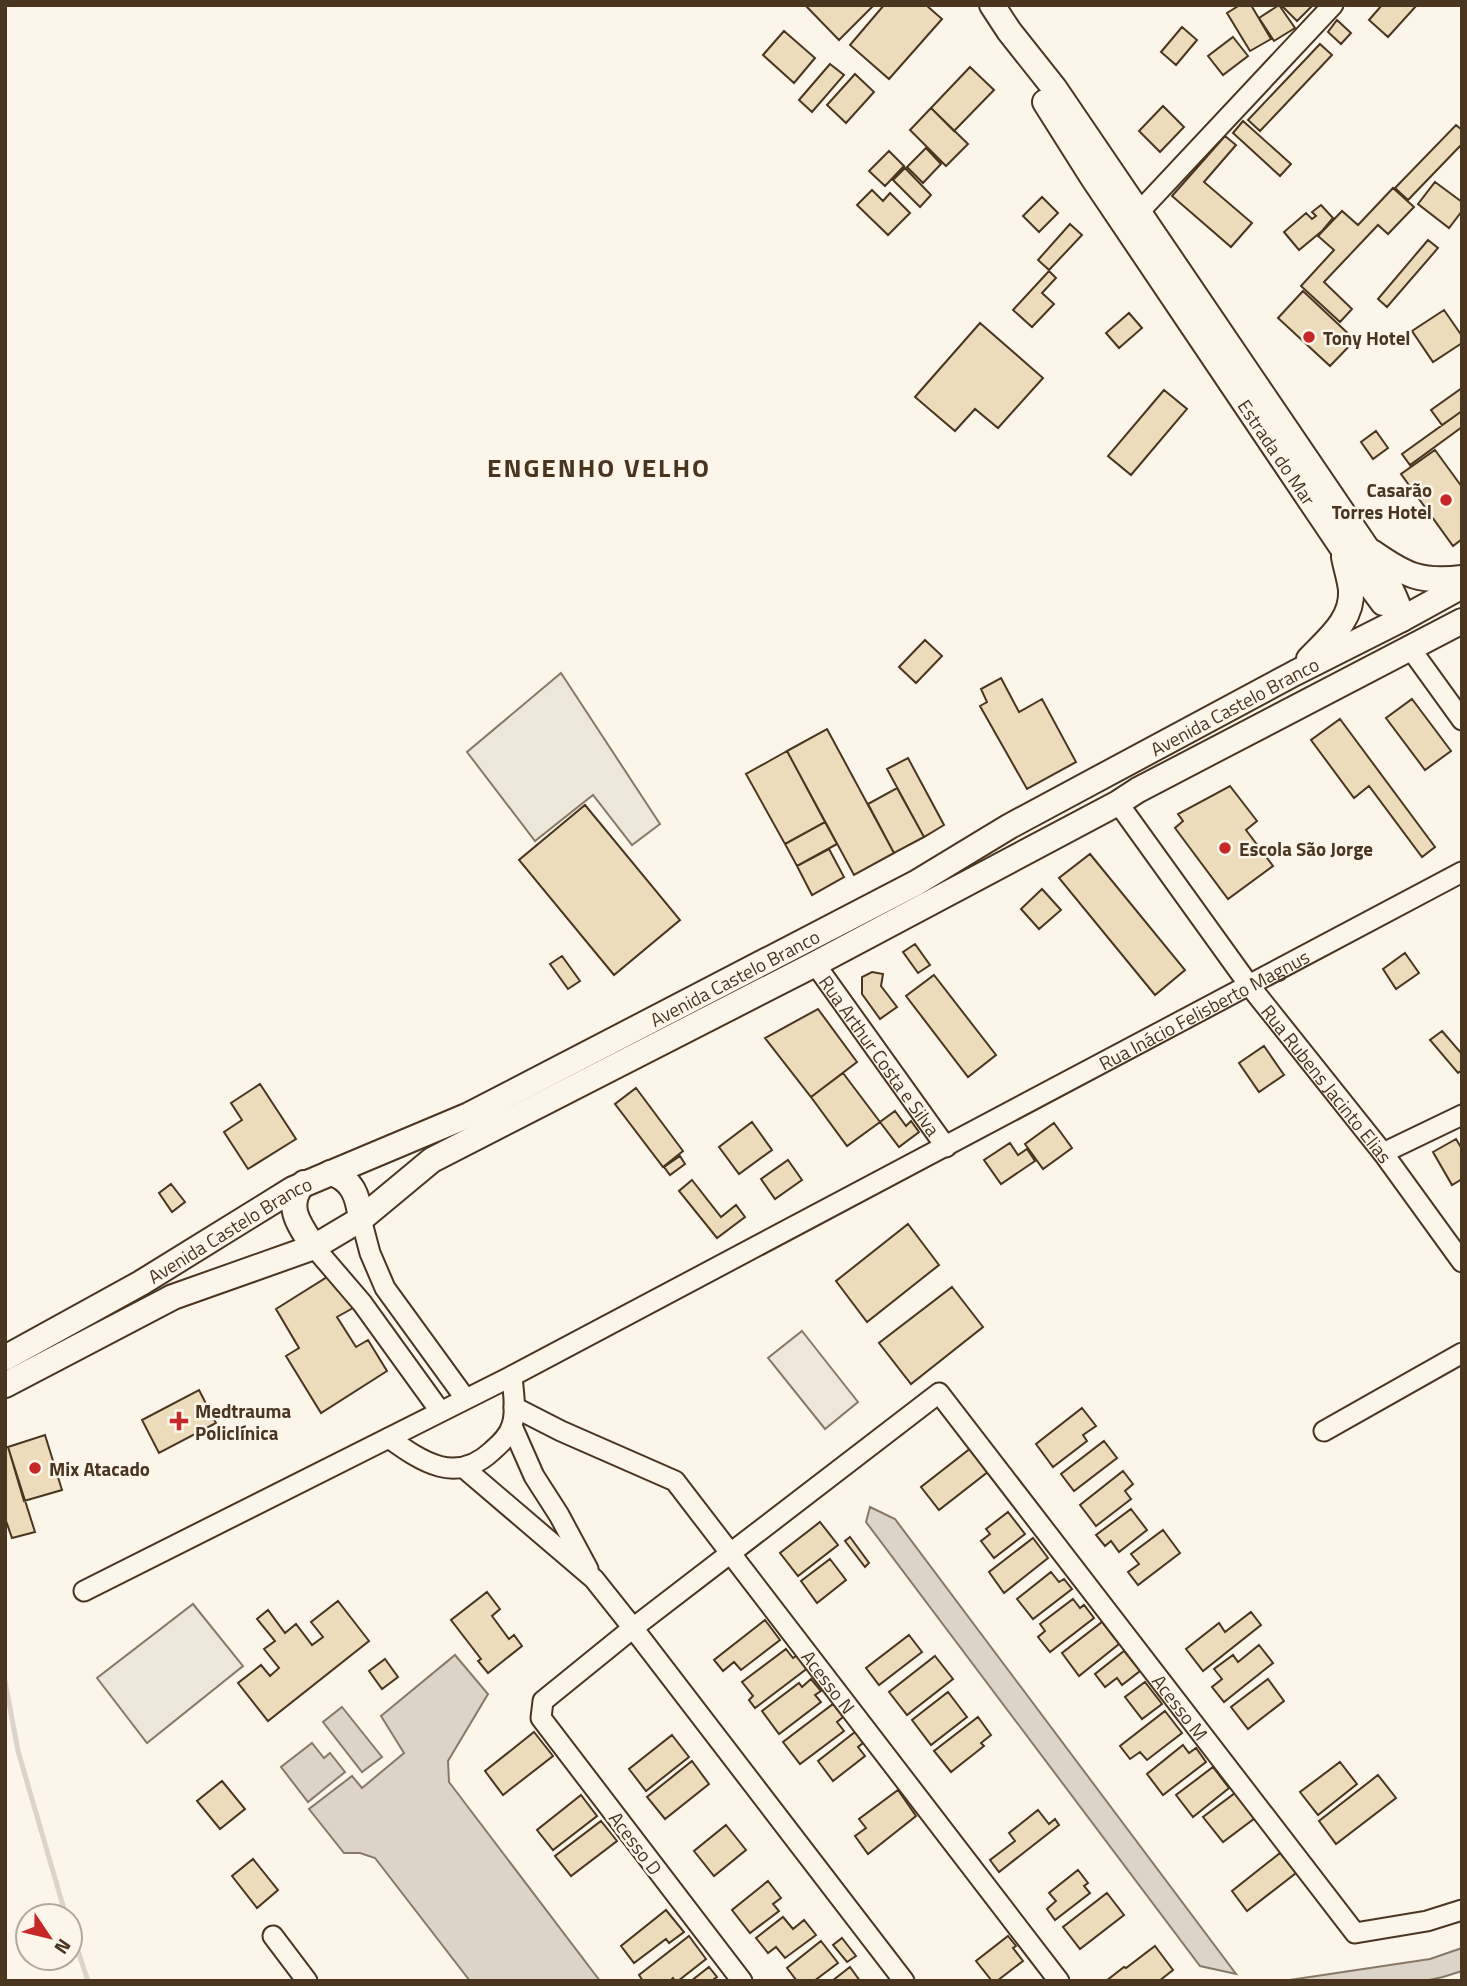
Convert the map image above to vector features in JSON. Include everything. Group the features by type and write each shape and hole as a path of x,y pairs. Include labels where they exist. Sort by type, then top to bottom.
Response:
{"main road":[{"name":"Estrada do Mar","path":"992,5 1055,89 1366,547 1394,594 1402,619"},
{"name":"Estrada do Mar","path":"1009,31 1047,106 1093,178 1341,546 1385,605 1402,619"},
{"path":"1295,673 1337,630 1348,612 1351,588 1341,546"},
{"path":"1366,547 1394,567 1417,577 1444,580 1462,578"},
{"name":"Avenida Castelo Branco","path":"5,1358 141,1283 304,1183 469,1115 916,883 1010,826 1462,586"},
{"path":"1128,797 1173,761 1369,656 1387,643 1402,619 1437,617 1462,607"},
{"name":"Avenida Castelo Branco","path":"5,1385 173,1297 314,1247 361,1219 432,1160 815,964 1462,621"},
{"path":"330,1172 339,1175 353,1188 361,1219"},
{"path":"304,1183 297,1191 294,1210 314,1247"}],"street":[{"path":"1139,212 1333,5"},
{"path":"1410,648 1462,720"},
{"name":"Rua Rubens Jacinto Elias","path":"1128,797 1249,985 1383,1153 1462,1262"},
{"name":"Rua Inácio Felisberto Magnus","path":"85,1591 512,1376 1462,872"},
{"name":"Rua Arthur Costa e Silva","path":"815,964 946,1147"},
{"path":"1383,1153 1462,1115"},
{"path":"361,1219 370,1253 385,1288 465,1398"},
{"path":"314,1247 362,1303 440,1411"},
{"path":"362,1303 385,1288"},
{"path":"1324,1431 1462,1353"},
{"path":"512,1376 513,1416 534,1476 594,1579"},
{"name":"Acesso M","path":"730,1553 939,1393 1355,1933 1427,1921 1462,1910"},
{"path":"389,1438 424,1462 443,1467 464,1468 485,1458 504,1441 513,1416"},
{"name":"Acesso N","path":"513,1416 561,1431 675,1481 1059,1981"},
{"path":"464,1468 594,1579 904,1981"},
{"path":"634,1628 730,1553"},
{"name":"Acesso D","path":"634,1628 543,1701 541,1718 742,1981"},
{"path":"273,1936 307,1981"}],"shaded area":[{"path":"561,673 660,824 632,845 593,795 535,841 467,752"},
{"path":"802,1331 858,1402 825,1429 768,1358"},
{"path":"870,1507 895,1519 1236,1974 1200,1966 866,1522"},
{"path":"193,1604 243,1666 147,1743 97,1678"},
{"path":"455,1655 488,1694 448,1761 449,1782 600,1981 470,1981 375,1858 360,1853 344,1853 309,1809 352,1776 362,1788 404,1753 381,1716"},
{"path":"342,1707 382,1757 362,1772 323,1722"},
{"path":"312,1743 324,1758 330,1753 345,1772 308,1802 281,1767"},
{"path":"1462,1948 1462,1971 1424,1981 1283,1981 1430,1959"}],"building":[{"path":"805,5 874,5 839,40"},
{"path":"884,5 926,5 942,19 889,79 850,45"},
{"path":"1240,5 1251,5 1271,39 1250,51 1227,13"},
{"path":"1279,5 1295,28 1274,41 1259,18"},
{"path":"1281,5 1313,5 1297,21"},
{"path":"1382,5 1417,5 1388,37 1369,20"},
{"path":"1337,20 1351,33 1341,44 1328,32"},
{"path":"1182,27 1197,40 1176,65 1161,52"},
{"path":"784,31 815,58 794,83 763,55"},
{"path":"1233,37 1248,56 1223,75 1208,56"},
{"path":"1320,44 1332,55 1260,131 1248,120"},
{"path":"830,64 844,75 812,112 799,100"},
{"path":"970,67 994,90 954,131 931,108"},
{"path":"855,74 874,92 846,123 827,105"},
{"path":"1163,106 1184,127 1160,152 1139,131"},
{"path":"931,108 968,144 946,166 910,130"},
{"path":"1243,121 1291,164 1280,176 1233,133"},
{"path":"1456,125 1462,130 1462,144 1408,200 1395,188"},
{"path":"1225,136 1236,145 1204,182 1252,223 1231,247 1172,196"},
{"path":"926,148 941,164 923,183 907,167"},
{"path":"889,151 904,166 885,186 869,171"},
{"path":"905,168 931,195 920,207 893,180"},
{"path":"1435,182 1462,202 1462,211 1449,228 1418,204"},
{"path":"1393,188 1414,207 1388,234 1378,225 1324,282 1352,309 1340,322 1301,286 1334,250 1318,236 1342,211 1358,225"},
{"path":"872,190 883,201 890,193 910,213 888,235 857,205"},
{"path":"1042,197 1058,213 1039,232 1023,216"},
{"path":"1321,205 1333,218 1299,250 1284,232 1306,213 1312,219 1316,216 1312,212"},
{"path":"1070,224 1082,235 1049,270 1038,260"},
{"path":"1428,240 1438,248 1387,307 1378,299"},
{"path":"1049,271 1056,278 1042,293 1054,304 1032,327 1013,310"},
{"path":"1303,291 1355,340 1330,366 1278,318"},
{"path":"1444,310 1462,336 1462,343 1433,362 1412,331"},
{"path":"1129,313 1142,328 1119,348 1106,333"},
{"path":"980,323 1043,378 998,428 975,409 955,431 915,397"},
{"path":"1462,388 1462,411 1442,425 1431,410"},
{"path":"1164,390 1187,409 1131,475 1108,456"},
{"path":"1462,411 1462,427 1410,465 1402,454"},
{"path":"1376,431 1388,448 1373,459 1361,442"},
{"path":"1435,450 1462,487 1462,539 1453,546 1401,474"},
{"path":"925,640 942,656 916,683 899,667"},
{"path":"1001,678 1019,712 1042,699 1076,762 1027,789 980,706 987,702 981,689"},
{"path":"1412,699 1451,751 1425,770 1386,718"},
{"path":"1340,719 1435,847 1422,857 1369,786 1354,798 1311,740"},
{"path":"827,729 894,853 854,875 787,751"},
{"path":"787,751 825,822 785,844 746,774"},
{"path":"908,758 944,825 924,837 887,769"},
{"name":"Escola São Jorge","path":"1230,786 1257,821 1246,830 1273,866 1228,899 1175,828 1183,821 1178,814"},
{"path":"897,788 924,837 894,853 868,804"},
{"path":"585,805 680,920 614,975 519,860"},
{"path":"825,822 837,844 797,866 785,844"},
{"path":"829,849 844,877 812,895 797,866"},
{"path":"1090,854 1185,970 1155,995 1059,878"},
{"path":"1042,889 1061,910 1039,929 1021,909"},
{"path":"915,944 930,965 918,973 903,952"},
{"path":"1405,953 1419,973 1396,989 1383,969"},
{"path":"562,956 580,981 568,989 550,964"},
{"path":"872,972 883,974 881,986 897,1007 880,1019 862,994 862,977"},
{"path":"934,975 996,1055 968,1077 906,996"},
{"path":"818,1009 857,1062 811,1097 765,1038"},
{"path":"1442,1031 1462,1054 1462,1070 1458,1073 1430,1040"},
{"path":"1264,1046 1284,1075 1259,1092 1239,1063"},
{"path":"843,1073 880,1122 847,1146 811,1097"},
{"path":"260,1084 296,1139 248,1169 224,1132 242,1120 231,1103"},
{"path":"636,1088 683,1151 663,1167 615,1104"},
{"path":"895,1111 906,1126 911,1121 919,1132 899,1147 880,1122"},
{"path":"752,1122 772,1150 739,1174 719,1147"},
{"path":"1054,1123 1072,1148 1043,1169 1025,1144"},
{"path":"1456,1139 1462,1149 1462,1179 1452,1185 1433,1152"},
{"path":"1010,1143 1018,1155 1027,1149 1035,1161 1001,1184 984,1160"},
{"path":"680,1156 685,1164 670,1175 664,1167"},
{"path":"788,1160 802,1180 775,1199 761,1179"},
{"path":"692,1180 721,1217 736,1205 745,1217 717,1238 679,1191"},
{"path":"171,1184 185,1202 172,1212 159,1193"},
{"path":"908,1224 939,1265 867,1322 836,1281"},
{"path":"332,1274 353,1308 337,1317 356,1347 368,1340 387,1371 321,1413 286,1356 299,1348 276,1309"},
{"path":"952,1287 983,1327 911,1384 879,1343"},
{"name":"Medtrauma Policlínica","path":"199,1390 216,1423 159,1453 142,1420"},
{"path":"1082,1408 1096,1426 1083,1435 1087,1441 1053,1467 1036,1444"},
{"name":"Mix Atacado","path":"45,1435 62,1490 24,1501 8,1447"},
{"path":"1104,1441 1117,1458 1074,1491 1061,1474"},
{"path":"5,1447 8,1447 35,1532 12,1538 5,1518"},
{"path":"971,1448 989,1471 939,1510 921,1487"},
{"path":"1123,1471 1133,1484 1125,1491 1131,1499 1096,1526 1080,1505"},
{"path":"1131,1509 1147,1530 1119,1552 1111,1541 1105,1546 1096,1535"},
{"path":"1008,1512 1025,1534 994,1558 981,1541 990,1534 986,1529"},
{"path":"820,1522 838,1545 798,1576 780,1553"},
{"path":"1163,1530 1180,1553 1138,1585 1128,1572 1139,1564 1131,1554"},
{"path":"850,1537 869,1563 865,1567 845,1541"},
{"path":"1033,1538 1048,1558 1004,1593 989,1572"},
{"path":"830,1559 846,1580 817,1603 801,1581"},
{"path":"1051,1572 1059,1582 1064,1579 1072,1589 1033,1619 1017,1599"},
{"path":"487,1592 500,1609 492,1616 509,1639 514,1635 522,1646 488,1673 478,1661 481,1659 451,1620"},
{"path":"1073,1599 1080,1608 1084,1605 1094,1618 1050,1652 1038,1637 1045,1631 1040,1624"},
{"path":"338,1601 369,1641 268,1721 238,1683 261,1665 270,1676 279,1668 264,1649 275,1641 257,1619 268,1610 285,1633 296,1624 312,1645 323,1637 311,1622"},
{"path":"1251,1612 1261,1625 1203,1671 1186,1649 1219,1623 1225,1632"},
{"path":"765,1620 780,1640 741,1670 734,1662 723,1671 714,1660"},
{"path":"1102,1622 1119,1644 1079,1676 1062,1653"},
{"path":"909,1635 922,1652 879,1685 866,1668"},
{"path":"1259,1645 1273,1663 1224,1702 1212,1687 1222,1679 1214,1669 1233,1655 1238,1662"},
{"path":"786,1649 793,1658 799,1654 809,1667 755,1708 749,1700 753,1696 742,1682"},
{"path":"1124,1651 1140,1671 1122,1685 1117,1678 1105,1687 1095,1674"},
{"path":"935,1656 953,1679 907,1715 889,1692"},
{"path":"385,1659 398,1677 382,1689 369,1671"},
{"path":"811,1679 821,1691 815,1695 821,1702 779,1734 762,1711 799,1683 802,1687"},
{"path":"1268,1679 1284,1701 1248,1729 1231,1707"},
{"path":"1145,1682 1162,1704 1142,1719 1125,1697"},
{"path":"948,1692 967,1717 931,1745 912,1720"},
{"path":"833,1704 843,1717 837,1722 844,1731 800,1764 783,1742"},
{"path":"1165,1711 1182,1733 1147,1760 1140,1752 1130,1759 1120,1746"},
{"path":"978,1717 991,1735 981,1743 984,1746 951,1772 934,1751"},
{"path":"534,1732 553,1756 503,1795 485,1771"},
{"path":"855,1732 863,1743 858,1747 865,1756 833,1781 818,1761"},
{"path":"672,1735 689,1757 646,1791 629,1769"},
{"path":"1183,1745 1189,1753 1196,1748 1206,1762 1163,1795 1147,1774"},
{"path":"692,1761 709,1784 665,1819 647,1797"},
{"path":"1340,1762 1357,1784 1318,1815 1300,1792"},
{"path":"1213,1767 1229,1788 1193,1817 1176,1795"},
{"path":"1378,1775 1396,1798 1336,1844 1319,1821"},
{"path":"222,1781 245,1809 220,1829 197,1801"},
{"path":"898,1790 916,1816 868,1854 855,1836 866,1828 859,1819"},
{"path":"1235,1793 1255,1818 1223,1842 1203,1817"},
{"path":"581,1795 597,1816 553,1850 537,1830"},
{"path":"1038,1810 1049,1824 1055,1819 1059,1825 999,1872 990,1860 1015,1841 1009,1833"},
{"path":"601,1821 617,1841 571,1876 555,1856"},
{"path":"726,1825 746,1850 714,1876 694,1851"},
{"path":"1280,1853 1296,1873 1247,1911 1232,1891"},
{"path":"253,1859 278,1890 257,1908 232,1876"},
{"path":"1078,1870 1088,1883 1084,1886 1090,1893 1055,1920 1047,1909 1056,1901 1049,1893"},
{"path":"768,1881 781,1898 773,1904 779,1911 750,1933 732,1910"},
{"path":"1107,1893 1124,1915 1080,1949 1063,1927"},
{"path":"666,1910 684,1932 669,1943 666,1939 634,1963 621,1946"},
{"path":"783,1917 793,1929 804,1920 816,1935 785,1958 776,1947 768,1953 756,1938"},
{"path":"689,1936 706,1959 678,1981 673,1978 670,1981 643,1981 639,1975"},
{"path":"1008,1936 1023,1961 997,1981 992,1981 976,1961"},
{"path":"842,1938 856,1956 847,1962 833,1945"},
{"path":"821,1941 838,1963 814,1981 797,1981 787,1968"},
{"path":"1155,1946 1173,1970 1159,1981 1106,1981 1126,1968"},
{"path":"709,1967 717,1977 715,1981 691,1981"},
{"path":"850,1967 860,1981 832,1981"}],"waterway":[{"path":"5,1681 18,1751 62,1902"},
{"path":"84,1969 88,1981"}],"place":[{"name":"Tony Hotel","path":"1309,337"},
{"name":"Casarão Torres Hotel","path":"1446,500"},
{"name":"Escola São Jorge","path":"1225,848"},
{"name":"Medtrauma Policlínica","path":"179,1421"},
{"name":"Mix Atacado","path":"35,1468"}],"district":[{"name":"ENGENHO VELHO","path":"599,467"}]}
